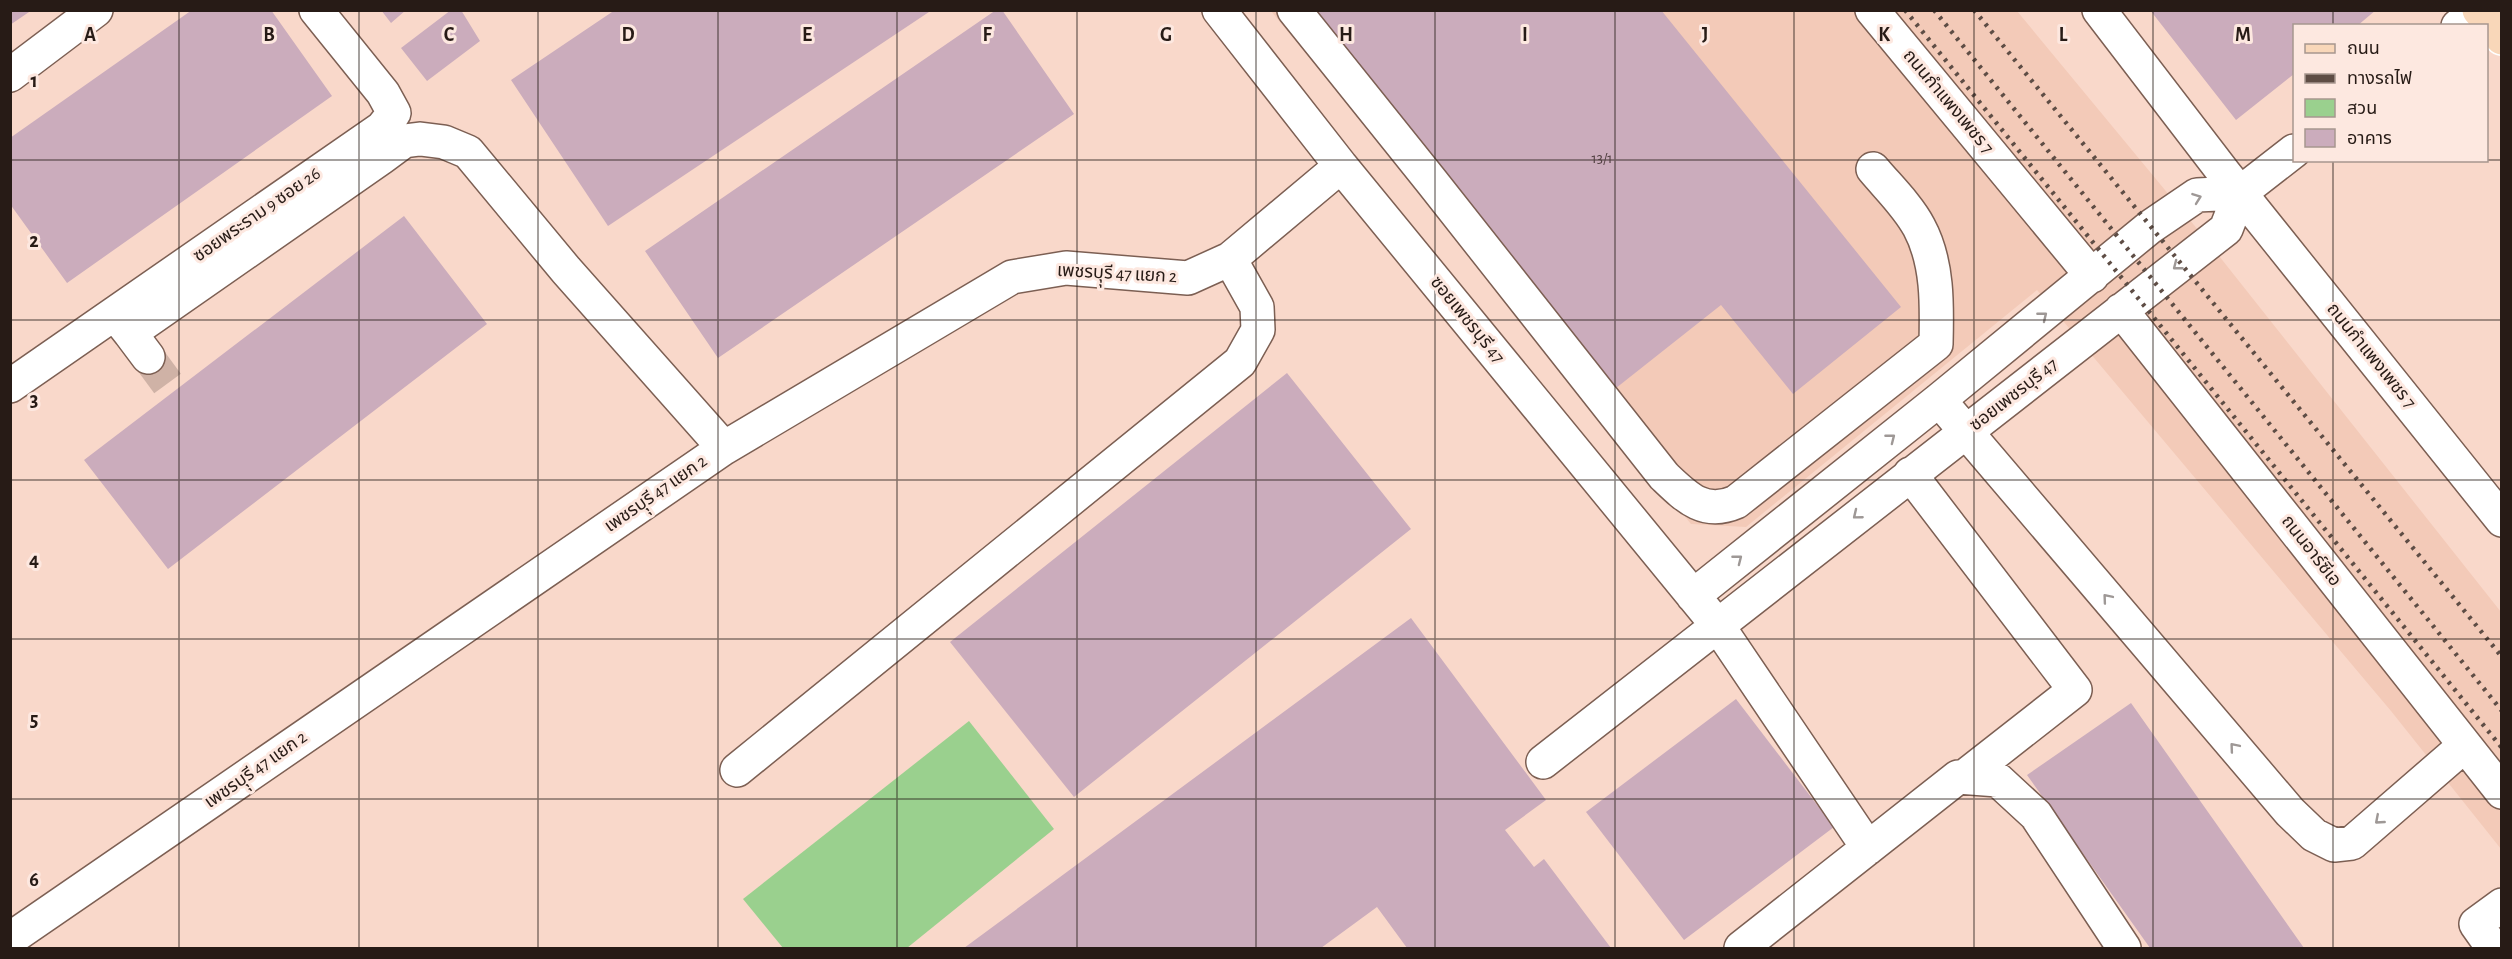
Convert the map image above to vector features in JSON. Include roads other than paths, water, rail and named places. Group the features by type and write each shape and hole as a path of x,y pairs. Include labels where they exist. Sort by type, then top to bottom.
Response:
{"main road":[{"path":"2479,10 2502,38"}],"street":[{"path":"10,75 96,10"},
{"path":"316,10 383,93 394,113 382,143"},
{"name":"ซอยเพชรบุรี 47","path":"1219,10 1341,166 1718,626 1868,848"},
{"path":"1294,10 1664,476 1685,496 1709,508 1723,508 1736,502 1936,344 1937,298 1928,247 1918,224 1873,169"},
{"name":"ถนนกำแพงเพชร 7","path":"1872,10 2092,276"},
{"name":"ถนนกำแพงเพชร 7","path":"2099,10 2240,193 2502,520"},
{"path":"2461,24 2479,10"},
{"name":"ซอยพระราม 9 ซอย 26","path":"10,386 131,335 382,143 420,139 444,142 468,152 566,270 724,447"},
{"path":"1693,596 1939,400 2150,227 2197,195 2240,193 2293,153"},
{"name":"เพชรบุุรี 47 แยก 2","path":"10,939 724,447 1012,277 1066,268 1188,278 1230,259 1341,166"},
{"name":"ซอยเพชรบุรี 47","path":"1718,626 2226,229 2240,193"},
{"path":"737,770 1240,362 1258,330 1257,307 1230,259"},
{"name":"ถนนอาร์ซีเอ","path":"2121,310 2502,792"},
{"path":"1939,400 2289,812 2314,835 2334,845 2352,843 2464,746"},
{"path":"1910,474 2075,690 1964,777"},
{"path":"1543,762 1718,626"},
{"path":"1741,948 1958,777 1964,777 1998,780 2036,815 2124,948"},
{"path":"2493,948 2476,924 2502,905"}],"tunnel":[{"path":"148,357 170,387"}],"railway":[{"path":"1905,10 2502,748"},
{"path":"1934,10 2502,711"},
{"path":"1974,10 2502,657"}]}
